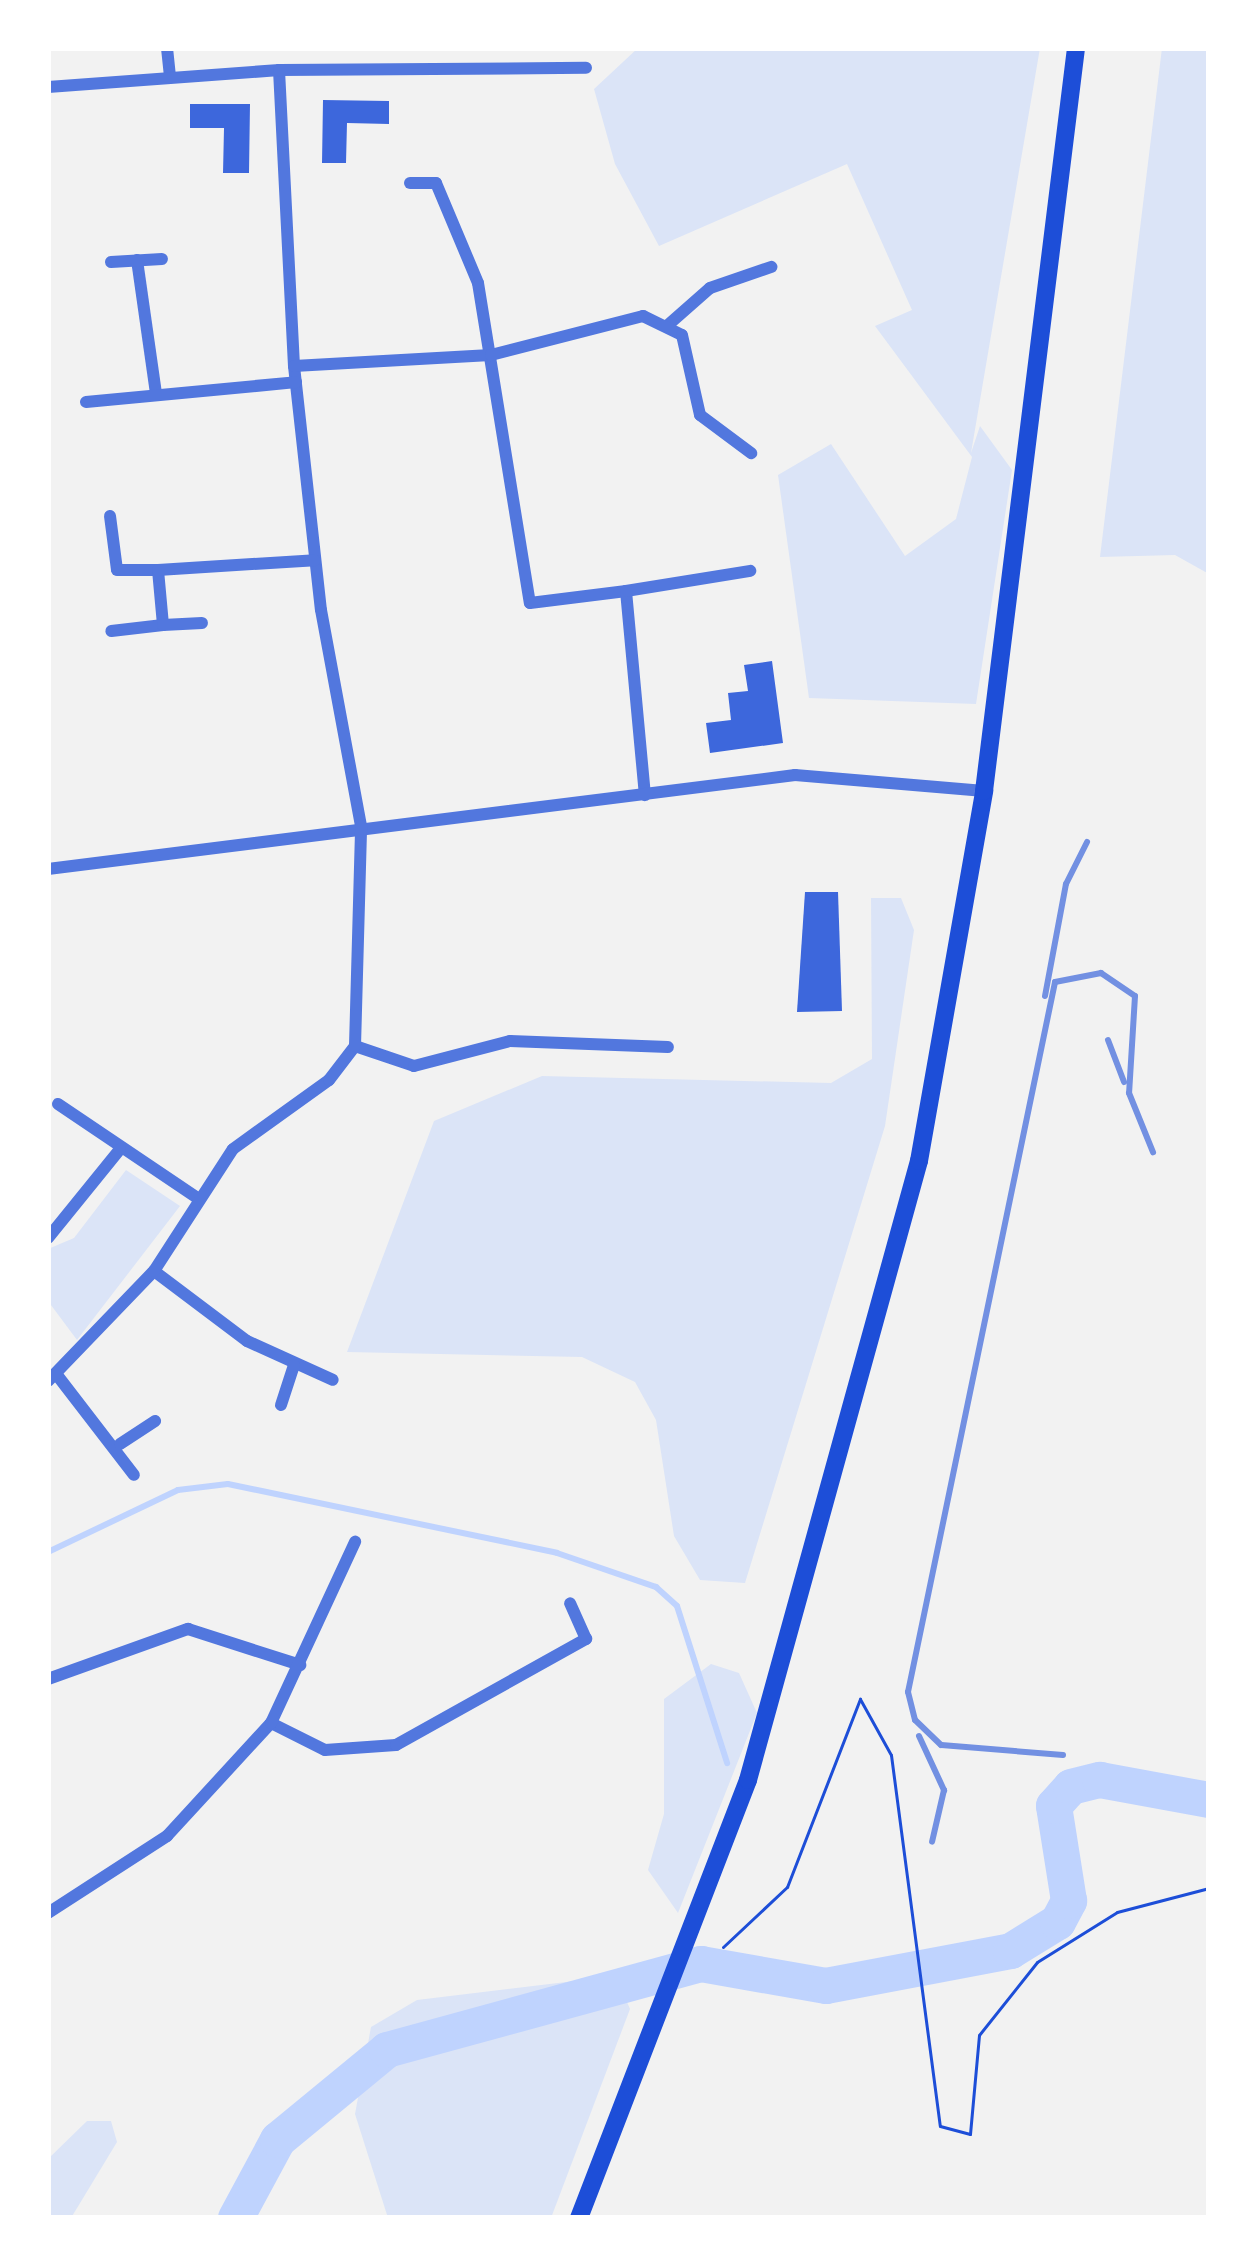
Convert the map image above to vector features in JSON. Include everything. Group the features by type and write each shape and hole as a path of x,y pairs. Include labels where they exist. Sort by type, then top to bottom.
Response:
{"main road":[{"path":"579,2218 699,1923 773,1700 919,1161 984,791 1078,48"}],"street":[{"path":"167,48 170,76"},
{"path":"48,87 279,70 586,68"},
{"path":"134,1475 120,1444 53,1378 154,1271 199,1199 253,1128 328,1080 355,1046 362,826 315,560 294,366 279,70"},
{"path":"410,183 436,183 478,283 530,603 750,571"},
{"path":"111,262 162,259"},
{"path":"137,260 156,393"},
{"path":"668,325 710,288 771,268"},
{"path":"294,366 491,355 617,316 668,325 689,350 700,415 751,453"},
{"path":"86,402 296,382"},
{"path":"110,516 117,570 315,560"},
{"path":"158,570 163,625"},
{"path":"626,591 644,795"},
{"path":"111,631 202,623"},
{"path":"48,868 795,775 984,791"},
{"path":"355,1046 414,1066 510,1042 668,1048"},
{"path":"58,1104 199,1199"},
{"path":"48,1238 120,1149"},
{"path":"154,1271 294,1365 334,1380"},
{"path":"280,1405 294,1365"},
{"path":"120,1444 155,1421"},
{"path":"48,1912 167,1836 272,1723 355,1542"},
{"path":"272,1723 326,1750 396,1745 586,1639 569,1603"},
{"path":"48,1679 188,1629 300,1665"}],"path":[{"path":"723,1947 787,1887 860,1700 891,1755 940,2126 970,2134 979,2035 1037,1962 1117,1912 1209,1888"}],"shaded area":[{"path":"638,48 1040,48 971,453 980,426 1012,470 976,704 809,698 778,475 831,444 905,556 956,519 972,457 875,326 912,310 847,164 659,246 615,164 594,89"},
{"path":"1162,48 1209,48 1209,574 1175,555 1100,557"},
{"path":"871,898 901,898 914,930 885,1126 745,1583 700,1580 674,1536 656,1420 635,1382 582,1357 347,1352 434,1121 542,1076 831,1083 872,1059"},
{"path":"126,1170 180,1206 77,1340 48,1301 48,1249 74,1238"},
{"path":"711,1664 739,1673 757,1713 678,1913 648,1870 664,1814 664,1699"},
{"path":"616,1976 630,2009 551,2218 388,2218 355,2114 371,2027 417,2000"},
{"path":"87,2121 111,2121 117,2142 71,2218 48,2218 48,2159"}],"building":[{"path":"323,100 389,101 389,124 347,123 346,163 322,163"},
{"path":"190,104 250,104 249,173 223,173 224,128 190,128"},
{"path":"772,661 783,743 710,753 706,723 731,720 728,693 748,691 744,665"},
{"path":"805,892 838,892 842,1011 797,1012"}],"waterway":[{"path":"48,1552 178,1490 228,1484 557,1553 656,1587 677,1606 727,1763"},
{"path":"236,2218 278,2140 387,2050 701,1964 826,1986 1011,1951 1058,1922 1069,1901 1054,1806 1071,1787 1100,1780 1209,1800"}],"railway":[{"path":"1045,996 1066,884 1087,842"},
{"path":"1063,1755 941,1745 915,1720 908,1692 1055,982 1101,973 1135,996 1129,1093 1153,1152"},
{"path":"1108,1040 1124,1082"},
{"path":"919,1736 944,1790 932,1842"}]}
